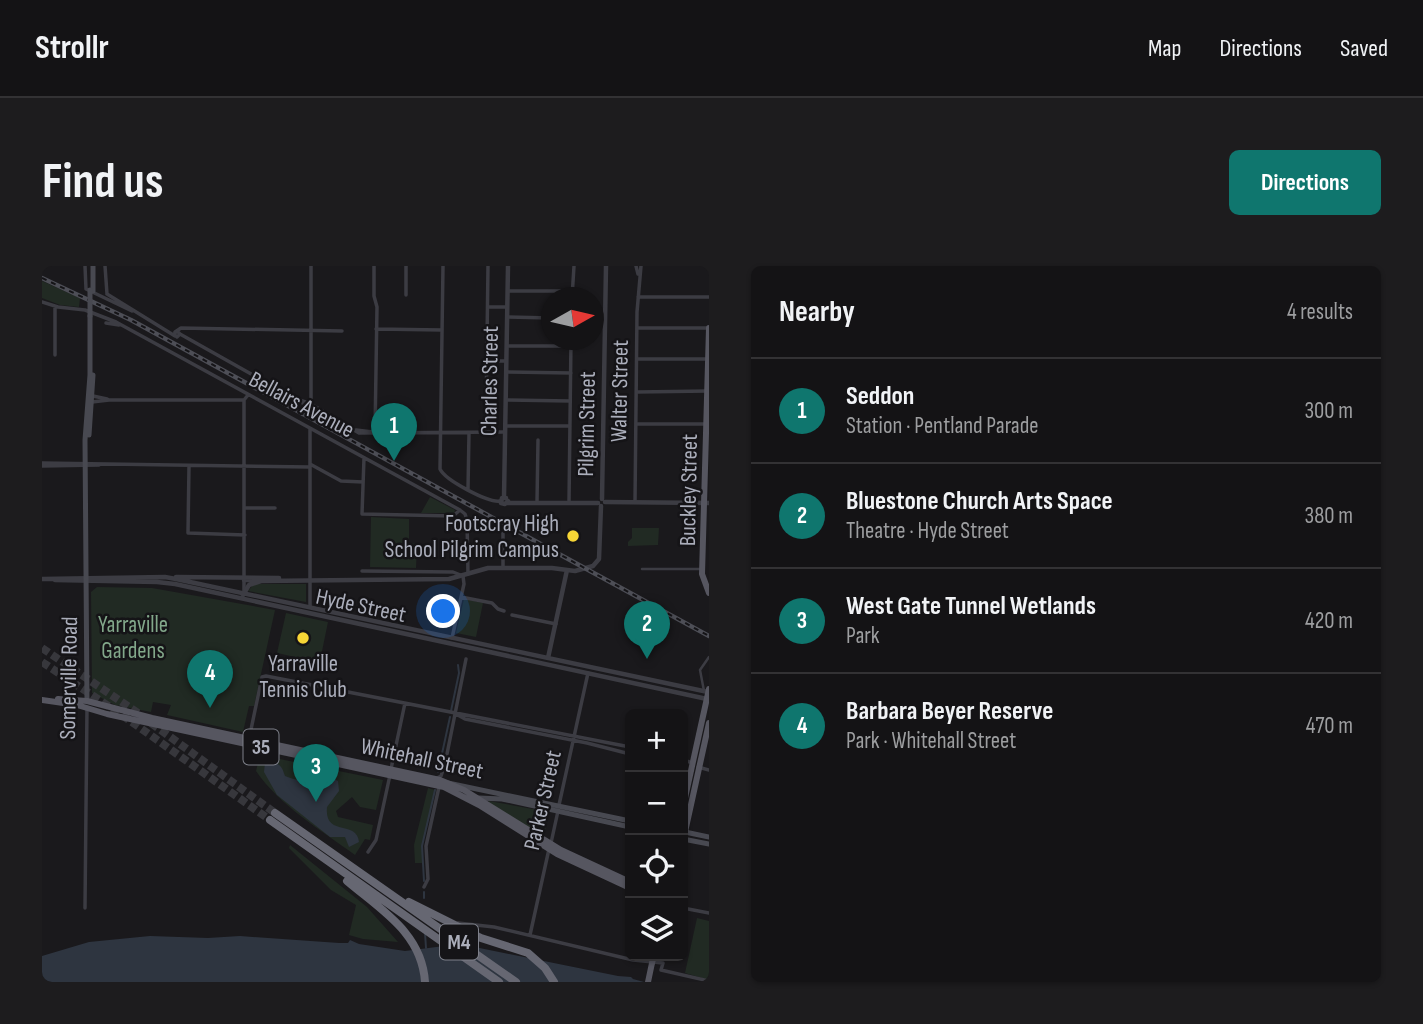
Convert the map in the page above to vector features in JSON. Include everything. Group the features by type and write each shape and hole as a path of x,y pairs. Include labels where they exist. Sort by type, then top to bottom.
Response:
{"highway":[{"name":"M4","path":"499,982 400,903 327,862 273,817 363,877 516,982"},
{"path":"327,862 403,929 418,949 425,982"},
{"path":"400,903 481,938 528,953 548,971 554,982"}],"main road":[{"name":"Somerville Road","path":"87,705 86,449 94,399 94,316 89,289 92,266"},
{"name":"Buckley Street","path":"709,328 707,503 703,578 709,593"},
{"name":"Buckley Street","path":"704,569 709,581"},
{"path":"86,677 91,694 98,704"},
{"path":"683,835 708,694"},
{"name":"Whitehall Street","path":"42,700 87,705 625,820"},
{"name":"Whitehall Street","path":"87,705 98,704 248,741"},
{"path":"688,791 709,723"},
{"path":"440,782 478,799 550,846 625,880"},
{"name":"Whitehall Street","path":"440,782 464,796"},
{"path":"464,796 583,866 625,886"},
{"name":"35","path":"464,796 478,799"},
{"name":"Whitehall Street","path":"478,799 498,799 559,808 625,826"},
{"path":"688,836 707,836 706,844 688,838"},
{"path":"561,850 583,863 583,866"},
{"path":"648,982 653,961"}],"street":[{"name":"Somerville Road","path":"85,266 89,289"},
{"path":"105,266 105,296"},
{"path":"311,406 312,266"},
{"path":"374,266 375,432"},
{"path":"406,266 406,295"},
{"path":"443,266 441,473 491,501 707,503"},
{"path":"486,417 488,266"},
{"name":"Charles Street","path":"505,500 508,266"},
{"path":"572,266 572,287"},
{"name":"Pilgrim Street","path":"567,570 591,568 599,559 606,266"},
{"name":"Walter Street","path":"635,502 638,266"},
{"path":"89,289 86,290 105,296 136,312 359,433 469,433 570,426"},
{"path":"508,291 541,291"},
{"path":"638,297 709,297"},
{"name":"Bellairs Avenue","path":"42,302 81,309 106,322 121,326 460,510 466,514 465,575"},
{"path":"55,306 55,355"},
{"path":"488,307 507,307"},
{"path":"507,317 541,318"},
{"path":"638,328 709,328"},
{"path":"177,334 188,329 342,331"},
{"path":"376,330 442,330"},
{"path":"507,346 541,346"},
{"path":"569,502 571,350"},
{"path":"638,359 708,359"},
{"path":"486,361 506,361"},
{"path":"506,372 571,373"},
{"path":"637,392 708,391"},
{"path":"243,595 244,400 248,395"},
{"path":"94,399 244,400"},
{"path":"506,400 570,401"},
{"path":"636,424 707,424"},
{"path":"310,429 310,610"},
{"path":"391,432 392,449"},
{"path":"468,489 469,433"},
{"path":"537,440 537,502"},
{"path":"364,458 362,514 453,516 460,510"},
{"path":"42,464 310,465 340,481 363,482"},
{"path":"189,466 188,533 245,535"},
{"path":"245,508 275,508"},
{"path":"503,532 503,568"},
{"path":"165,577 449,579 483,568 567,570 548,661"},
{"path":"642,569 704,569"},
{"path":"362,571 453,572 465,575"},
{"path":"452,638 465,575"},
{"name":"Hyde Street","path":"87,580 165,577 708,694"},
{"path":"244,578 268,581"},
{"name":"Hyde Street","path":"43,579 157,582 243,595"},
{"path":"243,595 251,583 285,579"},
{"path":"461,597 492,603 504,611"},
{"name":"Hyde Street","path":"310,610 452,638 470,644"},
{"path":"512,615 556,624"},
{"path":"708,694 700,670 709,657"},
{"path":"424,887 428,879 426,846 466,659"},
{"name":"Parker Street","path":"530,935 589,670"},
{"path":"248,741 262,677 265,676 455,714 467,714 625,753"},
{"path":"368,852 376,840 405,703"},
{"name":"Somerville Road","path":"85,908 87,705"},
{"path":"574,739 625,746"},
{"path":"688,763 709,768"},
{"path":"440,782 445,764"},
{"path":"688,909 709,913"},
{"path":"458,923 494,927 635,960 663,963 661,970 709,981"}],"green space":[{"path":"42,281 80,298 79,307 60,305 42,298"},
{"path":"430,497 455,510 454,513 421,513"},
{"path":"371,517 409,519 409,543 417,544 416,568 370,567"},
{"path":"632,528 659,528 658,545 628,546 632,538"},
{"path":"254,584 306,584 306,602 248,591"},
{"name":"Yarraville Gardens","path":"97,587 152,588 275,610 254,706 249,706 243,732 167,715 171,705 153,702 151,712 115,705 92,693 91,592"},
{"path":"464,599 483,603 476,637 456,633"},
{"name":"Yarraville Tennis Club","path":"286,613 328,622 319,666 294,661 295,657 277,653"},
{"path":"260,755 383,780 376,810 360,807 352,797 336,811 338,817 373,825 370,840 365,839 355,855 302,817 266,784 256,771"},
{"path":"428,788 435,790 422,846 423,863 415,863 414,845"},
{"path":"489,801 549,812 544,836 488,803"},
{"path":"290,845 367,907 398,942 349,935 356,905 331,890 289,848"},
{"path":"697,918 709,921 709,980 685,973"}],"shaded area":[{"path":"271,762 282,768 285,776 297,780 330,777 338,781 339,791 327,807 327,816 335,826 353,831 359,842 349,847 345,837 330,837 277,795 264,772 265,763"},
{"path":"150,936 240,936 339,943 348,943 350,940 359,944 405,951 460,944 631,977 644,982 42,982 42,956 89,942"}],"waterway":[{"path":"451,711 459,673 458,665"},
{"path":"438,772 450,717"},
{"path":"424,881 422,846 435,790"},
{"path":"424,892 424,898"},
{"path":"425,933 426,948"}],"tunnel":[{"path":"42,648 141,715"},
{"path":"42,662 270,820"},
{"path":"151,723 275,813"}],"railway":[{"path":"42,278 131,320 709,636"}],"place":[{"name":"Seddon","path":"394,461"},
{"name":"Footscray High School Pilgrim Campus","path":"573,536"},
{"name":"Yarraville Tennis Club","path":"303,638"},
{"name":"Bluestone Church Arts Space","path":"647,659"},
{"name":"Barbara Beyer Reserve","path":"210,708"},
{"name":"West Gate Tunnel Wetlands","path":"316,802"}]}
